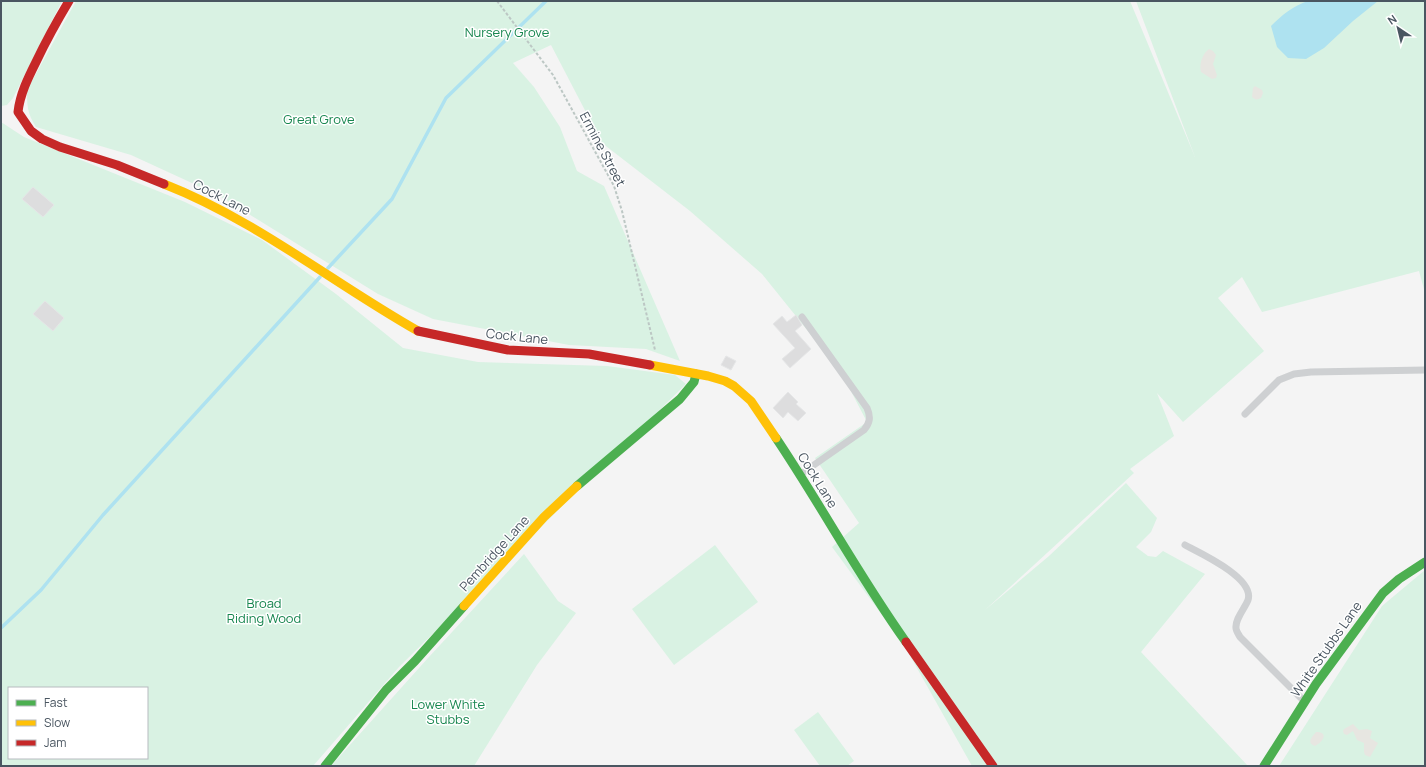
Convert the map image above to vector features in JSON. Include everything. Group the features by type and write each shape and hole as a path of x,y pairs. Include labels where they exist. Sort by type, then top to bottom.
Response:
{"street":[{"name":"Cock Lane","path":"68,1 25,85 19,102 18,112 23,120 31,131 42,138 60,147 118,166 174,188 253,227 381,310 421,332 508,350 589,354 708,376 725,381 743,393 751,402 800,474 884,611 993,766"},
{"name":"Pembridge Lane","path":"325,766 386,690 415,661 544,517 586,477 680,399 694,382 696,374"},
{"name":"White Stubbs Lane","path":"1264,766 1316,684 1383,593 1399,579 1425,562"}],"lane":[{"path":"800,474 864,430 868,426 870,415 867,408 802,317"},
{"path":"1245,414 1279,380 1294,374 1311,372 1425,370"},
{"path":"1185,545 1230,571 1240,580 1246,588 1248,598 1237,621 1236,629 1240,637 1304,702"}],"path":[{"name":"Ermine Street","path":"497,1 553,75 614,186 622,211 655,350 658,356"}],"green space":[{"path":"1,1 62,1 13,98 7,105 1,106"},
{"path":"76,1 1130,1 1195,157 1136,1 1425,1 1425,293 1419,271 1262,312 1242,277 1218,298 1264,351 1183,422 1157,393 1174,436 1130,469 1134,473 985,610 1049,556 1126,483 1157,518 1151,532 1136,547 1148,556 1156,557 1163,551 1205,574 1141,652 1248,766 972,766 904,645 832,547 859,523 815,458 867,422 841,372 762,274 690,211 602,143 551,45 513,63 534,87 560,127 577,171 604,186 680,361 646,349 569,345 433,319 378,294 218,195 131,155 36,127 28,109 27,90"},
{"name":"Broad Riding Wood","path":"1,122 24,137 185,202 262,240 336,294 403,348 478,362 607,366 675,375 686,384 399,667 313,766 1,766"},
{"path":"715,545 758,602 674,665 632,609"},
{"name":"Lower White Stubbs","path":"524,554 558,601 576,613 537,665 474,766 331,766 428,658"},
{"path":"1425,570 1425,766 1279,766 1382,606"},
{"path":"818,712 854,761 847,766 820,766 794,730"}],"sand":[{"path":"1209,49 1216,55 1213,64 1217,75 1216,78 1212,79 1201,72 1200,69 1203,57"},
{"path":"1255,86 1262,90 1263,93 1261,98 1255,99 1252,97 1253,88"},
{"path":"1353,724 1359,730 1367,729 1372,731 1370,738 1378,743 1370,757 1365,755 1364,743 1357,740 1353,731 1347,735 1344,734 1344,729"},
{"path":"1316,732 1320,732 1324,736 1318,745 1315,746 1310,742"}],"water":[{"path":"1308,1 1378,1 1353,21 1324,48 1306,59 1288,58 1277,47 1271,26 1288,11 1297,5"}],"building":[{"path":"33,187 54,205 43,217 22,199"},
{"path":"45,301 64,318 53,331 33,314"},
{"path":"796,315 802,325 795,331 811,349 790,368 782,359 795,348 773,324 782,316 787,322"},
{"path":"726,356 736,361 731,370 721,365"},
{"path":"788,392 798,402 796,404 806,413 798,421 788,412 783,418 773,408"}],"waterway":[{"path":"328,268 392,199 446,98 546,1"},
{"path":"1,628 41,590 103,515 320,277"}],"traffic: fast":[{"path":"577,486 680,399 694,382 696,374"},
{"path":"776,438 872,592 906,642"},
{"path":"1264,766 1316,684 1383,593 1399,579 1425,562"},
{"path":"325,766 386,690 415,661 464,606"}],"traffic: slow":[{"path":"164,184 231,215 418,331"},
{"path":"650,365 708,376 725,381 734,386 751,401 776,438"},
{"path":"464,606 544,517 577,486"}],"traffic: jam":[{"path":"69,1 30,74 22,92 18,112 31,131 42,139 60,147 117,165 164,184"},
{"path":"418,331 508,350 589,354 650,365"},
{"path":"906,642 993,766"}],"park label":[{"name":"Nursery Grove","path":"507,32"},
{"name":"Great Grove","path":"319,119"}]}
